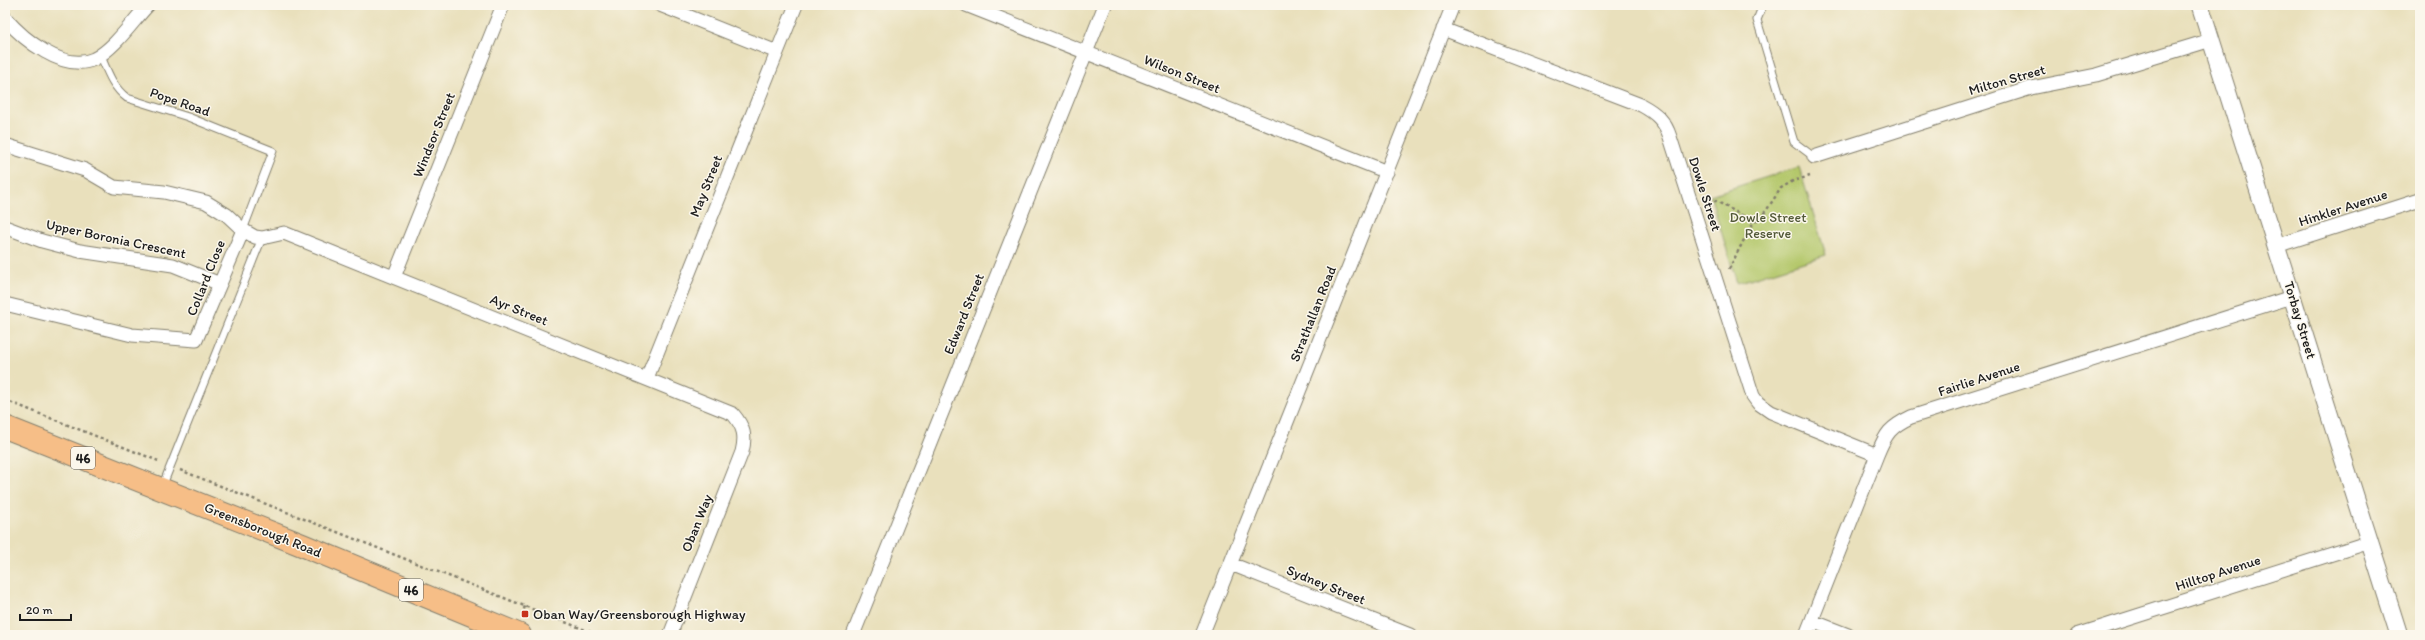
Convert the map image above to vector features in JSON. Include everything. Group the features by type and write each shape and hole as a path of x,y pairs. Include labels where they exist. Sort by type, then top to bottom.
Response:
{"highway":[{"name":"Greensborough Road","path":"5,427 520,635"}],"street":[{"path":"5,18 33,46 60,58 77,62 93,59 108,49 148,5"},
{"name":"Windsor Street","path":"394,277 503,5"},
{"path":"660,5 776,52"},
{"name":"May Street","path":"647,378 796,5"},
{"name":"Wilson Street","path":"966,5 1386,172"},
{"name":"Edward Street","path":"853,635 1105,5"},
{"name":"Strathallan Road","path":"1202,635 1453,5"},
{"name":"Torbay Street","path":"2200,5 2399,635"},
{"name":"Dowle Street","path":"1444,28 1641,105 1657,115 1667,127 1753,396 1758,403 1771,412 1877,455"},
{"name":"Milton Street","path":"1814,156 2031,88 2096,75 2210,40"},
{"path":"5,145 80,168 114,187 169,193 206,202 227,215 243,230"},
{"name":"Hinkler Avenue","path":"2276,246 2420,200"},
{"name":"Upper Boronia Crescent","path":"5,227 65,248 172,265 220,284"},
{"name":"Collard Close","path":"5,304 67,321 138,336 188,340 198,338 243,230 262,238"},
{"name":"Ayr Street","path":"262,238 284,233 647,378 724,410 740,422"},
{"name":"Fairlie Avenue","path":"1806,635 1877,455 1889,431 1911,417 2292,297"},
{"name":"Oban Way","path":"670,635 742,452 745,434 740,422"},
{"name":"Hilltop Avenue","path":"2077,635 2370,542"},
{"name":"Sydney Street","path":"1231,564 1410,635"},
{"path":"1812,621 1848,635"}],"lane":[{"path":"1763,5 1757,20 1794,142 1814,156"},
{"name":"Pope Road","path":"100,54 111,79 120,93 127,98 188,117 273,151"},
{"name":"Collard Close","path":"243,230 273,151"},
{"path":"161,489 262,238"}],"path":[{"path":"1729,269 1748,231 1754,222 1766,211 1781,188 1792,181 1810,176"},
{"path":"1708,201 1716,201 1754,222"},
{"path":"5,400 598,635"}],"green space":[{"name":"Dowle Street Reserve","path":"1799,167 1826,255 1737,283 1710,195"}],"place":[{"name":"Oban Way/Greensborough Highway","path":"525,614"}]}
